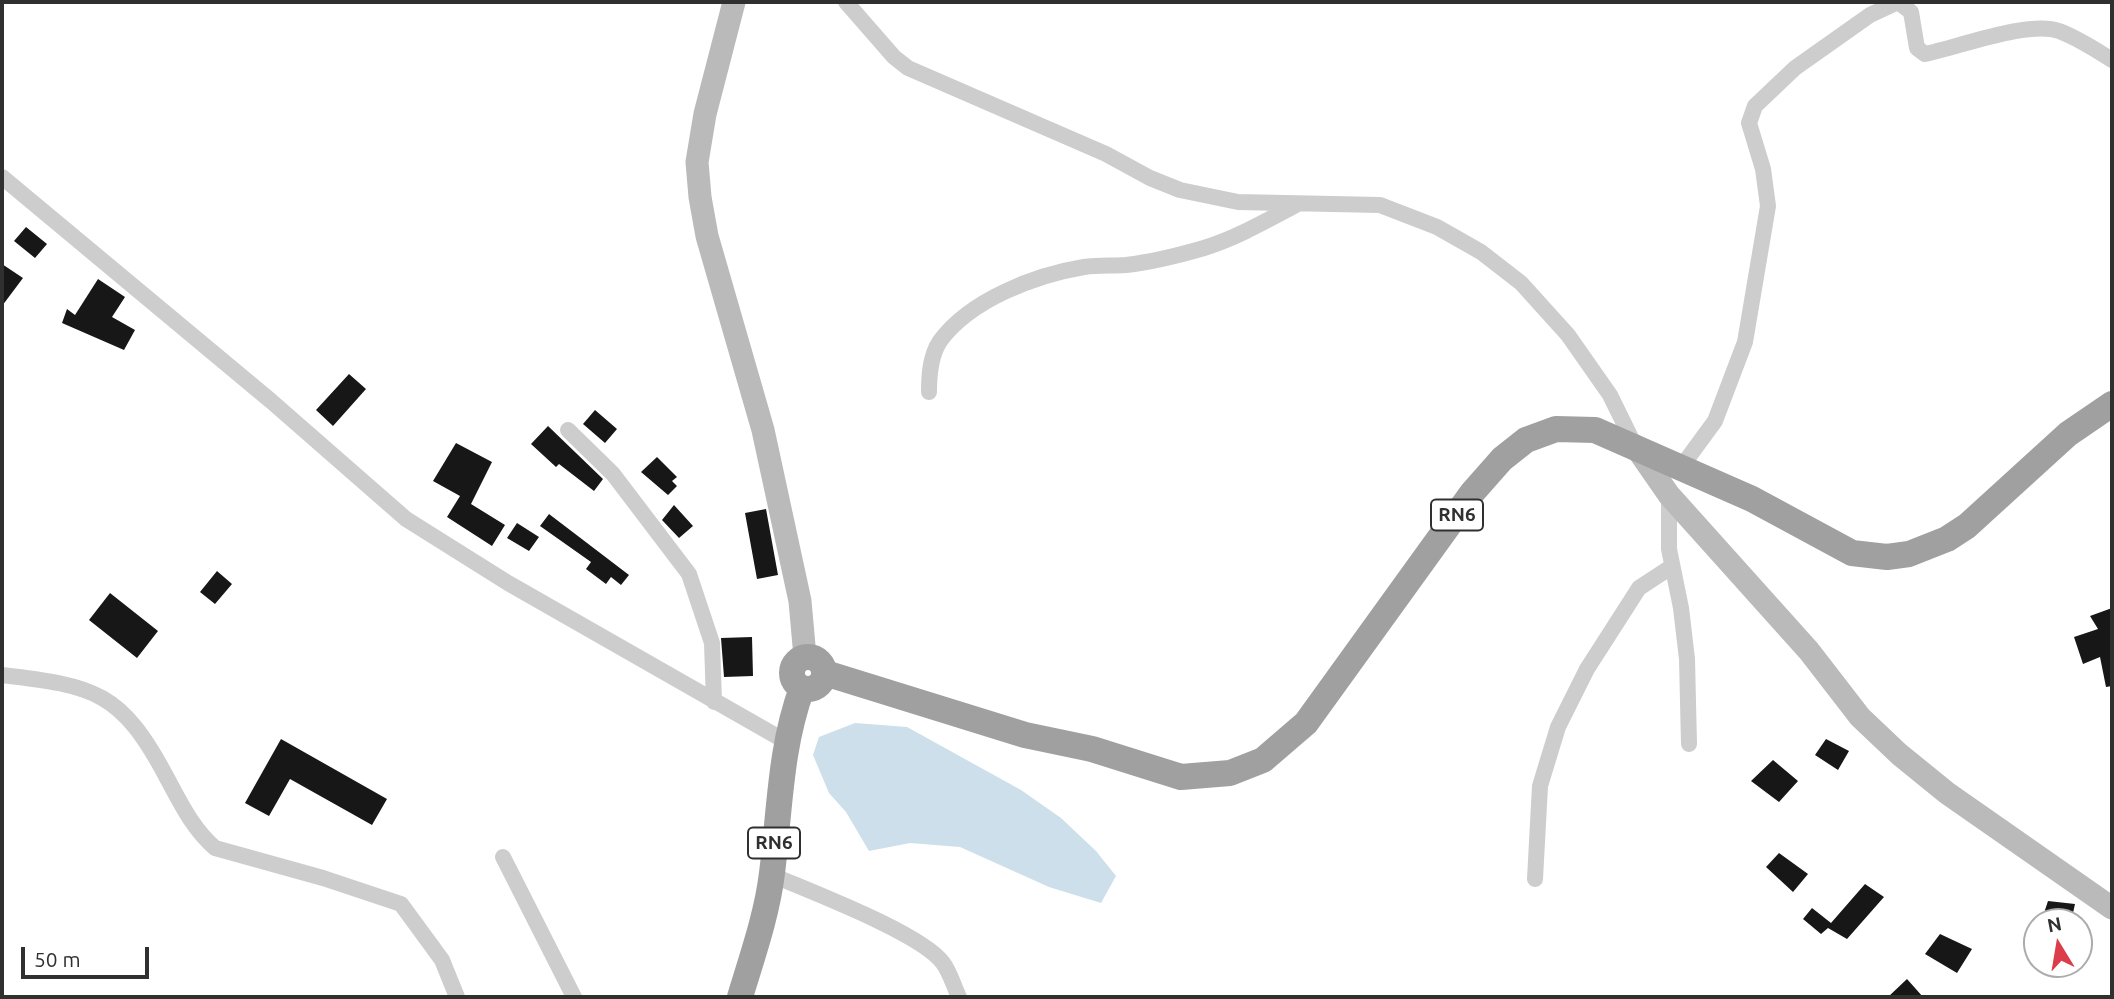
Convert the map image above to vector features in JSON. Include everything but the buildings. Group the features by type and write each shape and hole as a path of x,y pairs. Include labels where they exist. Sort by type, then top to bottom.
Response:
{"highway":[{"name":"RN6","path":"815,665 1025,735 1093,749 1181,777 1230,772 1263,760 1306,723 1464,504 1502,459 1527,440 1556,429 1595,430 1682,466 1852,554 1887,557 1909,554 1947,539 1967,526 2068,434 2112,404"},
{"name":"RN6","path":"740,997 759,934 772,875 786,740 802,688 815,688 822,682 815,665"}],"main road":[{"path":"734,2 705,114 697,162 700,197 707,236 763,430 815,665"},
{"path":"1635,446 1669,495 1809,651 1860,717 1899,754 2008,837 2112,908"}],"street":[{"path":"846,2 894,57 908,68 1106,154 1150,178 1181,190 1238,202 1296,205 1364,203 1393,208 1437,227 1481,252 1521,283 1568,335 1611,395 1635,446"},
{"path":"1682,466 1715,421 1745,342 1768,206 1763,169 1749,123 1755,106 1796,68 1870,15 1899,2 1911,12 1917,48 1925,54 2022,29 2041,28 2058,30 2112,60"},
{"path":"2,177 271,401 406,519 508,583 786,740"},
{"path":"929,393 929,370 939,343 965,316 1000,296 1040,277 1085,267 1127,265 1205,248 1249,230 1296,205"},
{"path":"568,429 614,474 689,574 712,643 715,702"},
{"path":"1669,495 1671,567 1681,608 1687,659 1689,744"},
{"path":"1535,879 1540,786 1558,727 1587,669 1639,588 1671,567"},
{"path":"2,675 81,687 102,695 120,710 149,746 184,811 202,837 215,848 376,894 401,904 442,960 457,997"},
{"path":"503,857 574,997"},
{"path":"772,875 914,940 943,963 959,997"}],"water":[{"path":"855,723 907,727 1021,790 1061,818 1096,851 1116,876 1101,903 1049,887 960,847 910,843 869,851 846,812 829,793 813,755 819,737"}]}
